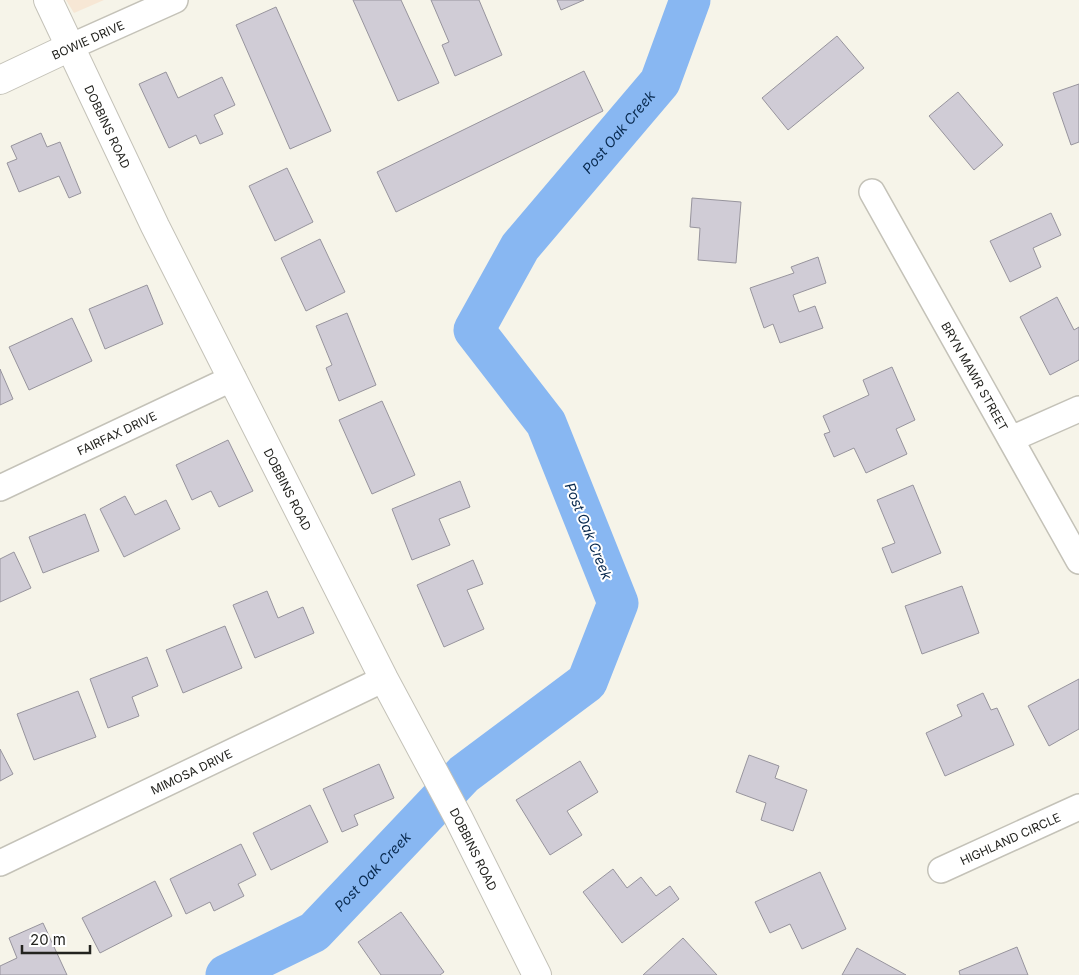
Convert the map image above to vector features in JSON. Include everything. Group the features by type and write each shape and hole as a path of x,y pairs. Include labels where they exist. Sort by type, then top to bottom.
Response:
{"street":[{"name":"DOBBINS ROAD","path":"48,0 155,226 384,679 458,817 537,975"},
{"name":"BOWIE DRIVE","path":"0,80 175,0"},
{"name":"BRYN MAWR STREET","path":"872,192 1079,562"},
{"name":"FAIRFAX DRIVE","path":"0,488 233,378"},
{"path":"1011,439 1079,409"},
{"name":"MIMOSA DRIVE","path":"0,863 384,679"},
{"name":"HIGHLAND CIRCLE","path":"941,870 1079,807"}],"shaded area":[{"path":"66,0 104,0 74,13"}],"building":[{"path":"353,0 401,0 439,83 398,101"},
{"path":"431,0 479,0 502,55 455,76 442,45 449,42"},
{"path":"557,0 584,0 561,10"},
{"path":"276,7 331,131 290,149 236,25"},
{"path":"837,36 864,68 788,130 762,98"},
{"path":"584,71 603,111 396,212 377,172"},
{"path":"166,72 178,98 222,77 235,105 214,115 223,134 200,144 196,135 169,148 139,84"},
{"path":"1079,84 1079,142 1071,145 1053,93"},
{"path":"958,92 1003,145 974,170 929,116"},
{"path":"41,133 47,147 60,142 81,193 69,198 59,176 19,192 7,163 17,159 11,146"},
{"path":"287,168 313,222 275,241 249,186"},
{"path":"692,198 741,202 736,263 698,260 700,228 690,227"},
{"path":"1051,213 1061,235 1033,248 1041,267 1010,282 990,241"},
{"path":"320,239 345,292 306,311 281,258"},
{"path":"818,257 826,283 793,295 799,312 815,306 823,328 780,343 773,324 764,328 750,288 794,273 791,267"},
{"path":"147,285 163,324 105,349 89,309"},
{"path":"1057,297 1074,330 1079,327 1079,360 1050,375 1020,317"},
{"path":"347,313 376,385 339,401 326,368 332,365 316,326"},
{"path":"72,318 92,361 29,390 9,347"},
{"path":"892,367 915,420 896,429 907,454 866,473 854,448 834,457 824,434 830,432 823,416 869,395 863,380"},
{"path":"0,369 13,399 0,405"},
{"path":"382,401 415,475 372,494 339,420"},
{"path":"228,440 253,491 219,507 211,491 192,500 176,465"},
{"path":"460,481 470,507 439,519 450,545 412,560 392,509"},
{"path":"913,485 941,553 892,573 882,548 895,543 877,500"},
{"path":"125,496 135,515 166,500 180,529 124,557 100,509"},
{"path":"85,514 99,551 43,573 29,537"},
{"path":"14,552 31,588 0,602 0,559"},
{"path":"473,560 483,584 467,590 484,629 444,647 417,585"},
{"path":"962,586 979,633 922,654 905,606"},
{"path":"267,591 278,618 303,607 314,633 255,658 233,605"},
{"path":"225,626 242,668 183,693 166,650"},
{"path":"147,657 158,686 132,697 139,716 108,728 90,679"},
{"path":"1079,679 1079,729 1049,746 1028,706"},
{"path":"78,691 96,737 34,760 17,714"},
{"path":"983,693 991,710 997,708 1014,745 945,776 926,733 962,716 957,705"},
{"path":"0,749 13,774 0,781"},
{"path":"749,755 779,766 775,778 807,790 793,831 761,820 766,803 736,792"},
{"path":"580,761 598,792 567,811 582,835 550,855 516,800"},
{"path":"379,764 394,798 354,815 358,825 342,832 323,789"},
{"path":"310,805 328,842 271,870 253,833"},
{"path":"241,844 256,875 238,884 244,896 214,911 210,902 186,914 170,879"},
{"path":"613,869 627,888 641,877 656,896 670,886 679,899 622,943 583,892"},
{"path":"820,872 846,929 802,949 790,924 770,933 755,902"},
{"path":"155,881 172,916 100,953 82,918"},
{"path":"401,912 444,972 440,975 381,975 358,942"},
{"path":"43,923 67,975 0,975 0,966 17,958 9,938"},
{"path":"683,938 717,975 643,975"},
{"path":"1017,947 1028,975 960,975 959,971"},
{"path":"857,948 906,975 842,975"}],"waterway":[{"name":"Post Oak Creek","path":"226,975 314,932 464,774 587,682 618,603 546,423 474,330 520,247 660,82 690,0"}]}
